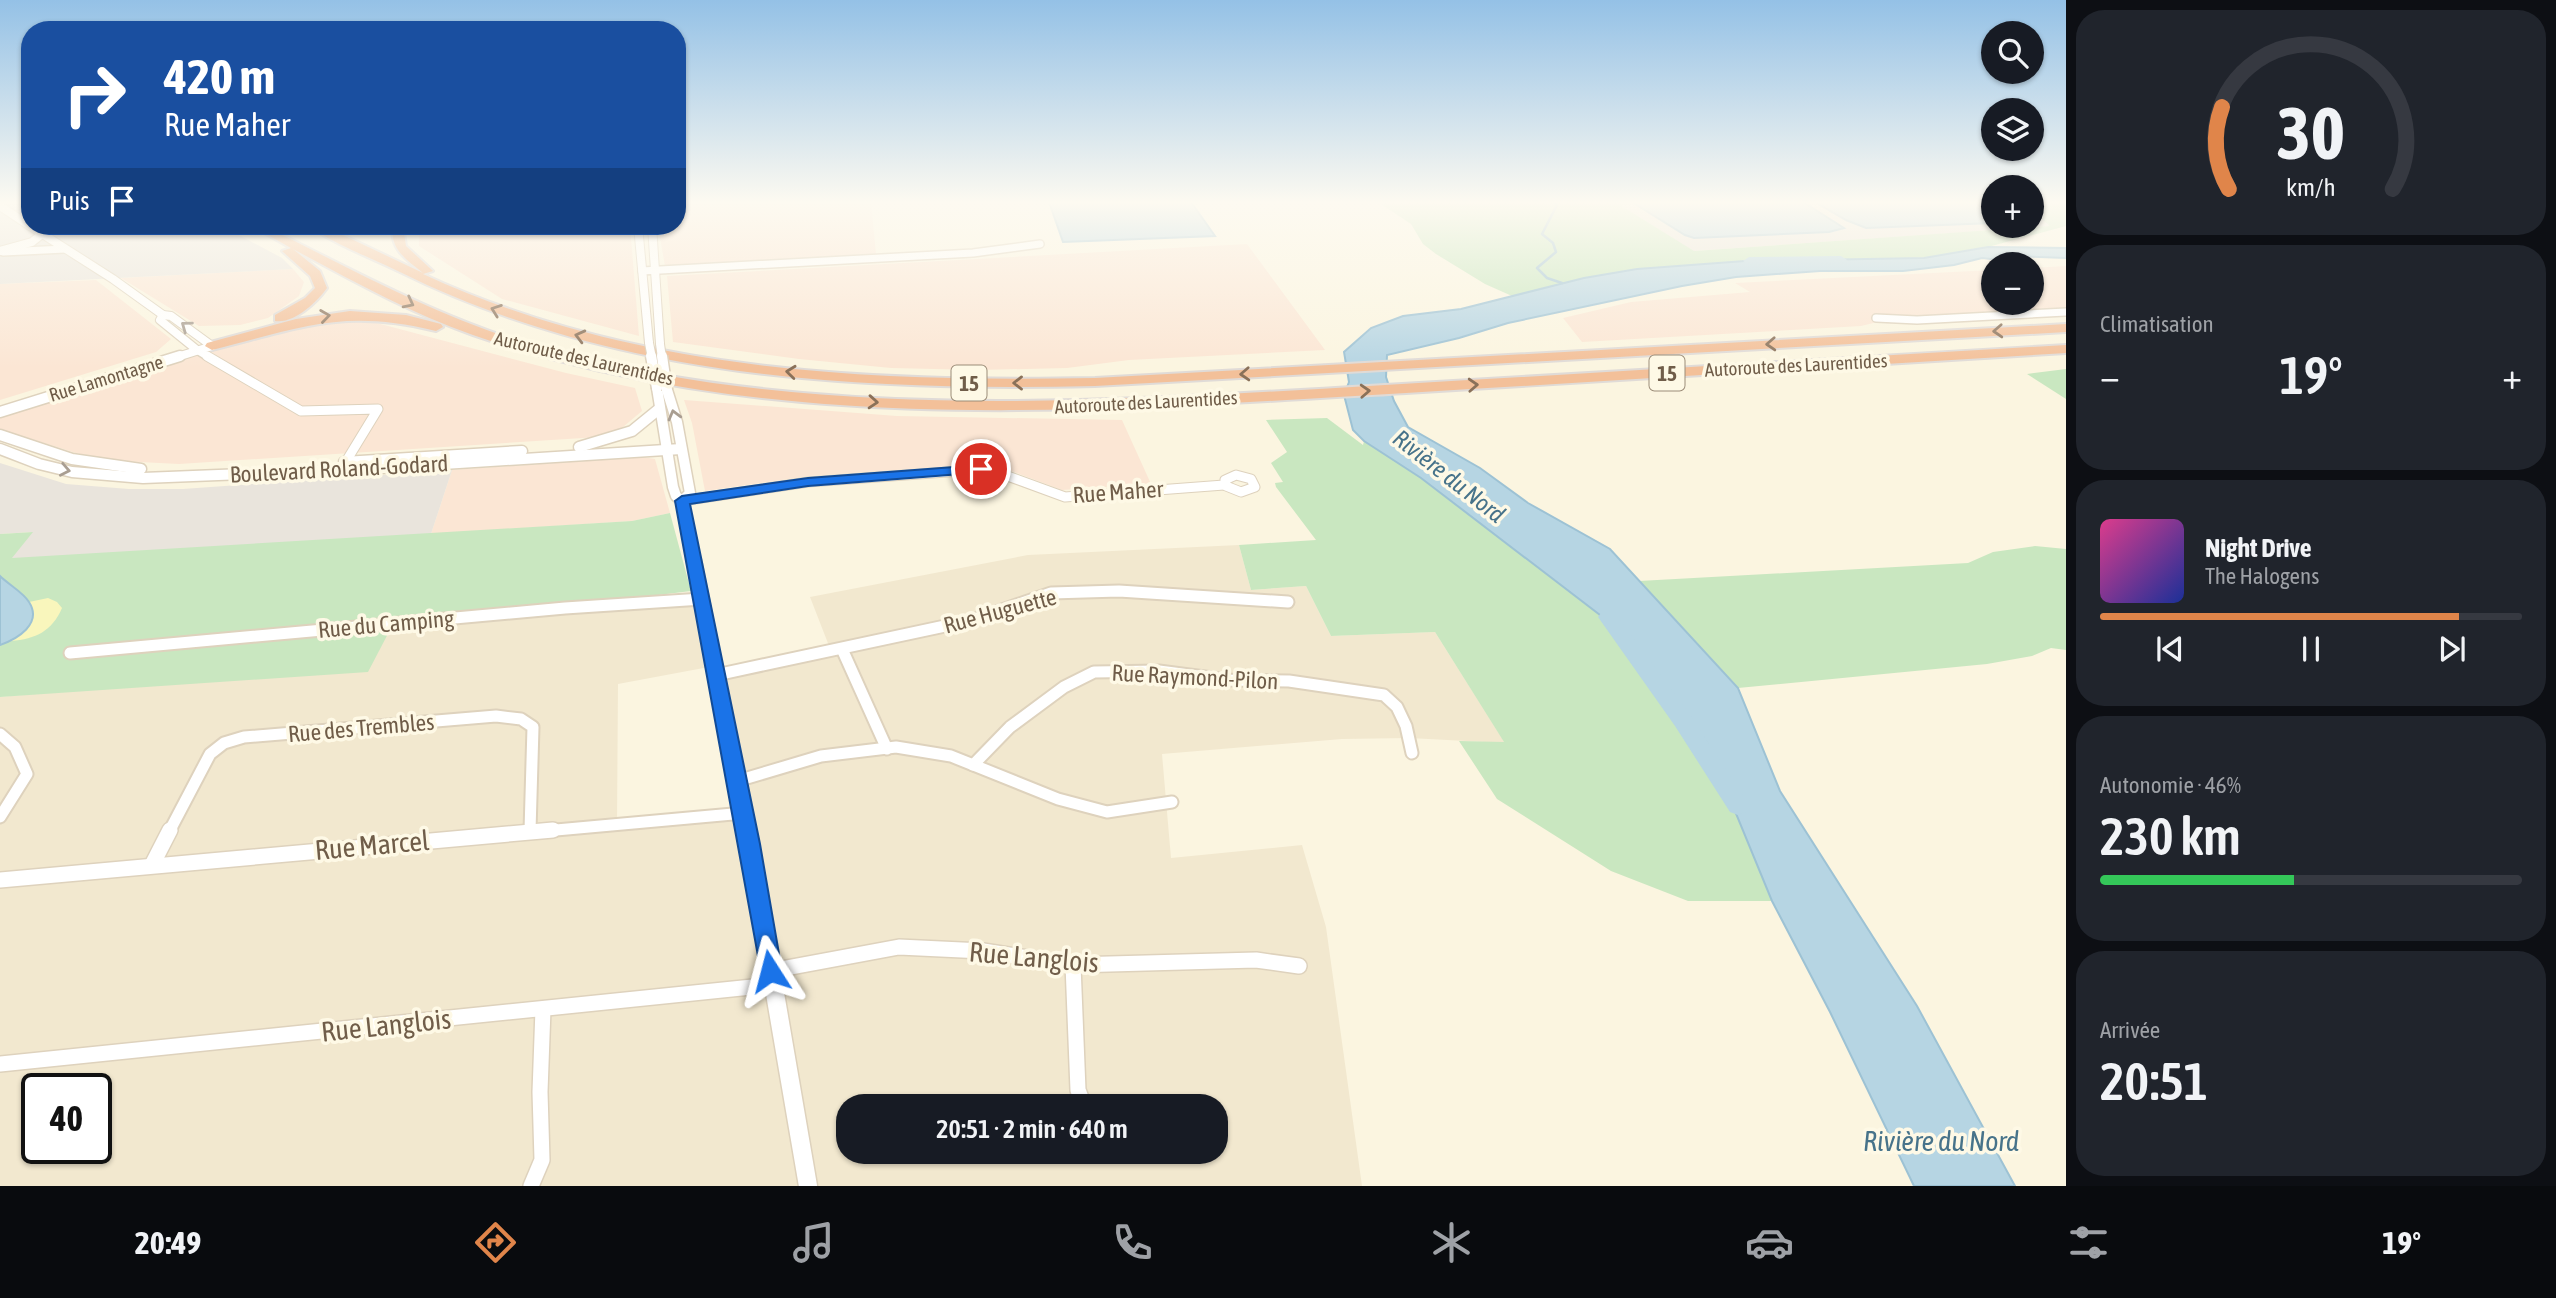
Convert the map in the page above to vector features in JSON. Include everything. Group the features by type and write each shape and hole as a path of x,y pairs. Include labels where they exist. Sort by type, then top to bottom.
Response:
{"highway":[{"path":"205,349 284,316 307,303 320,290 320,279 295,257"},
{"name":"Autoroute des Laurentides","path":"318,257 419,309 505,341 593,364 679,381 760,392 877,402 1068,407 2066,349"},
{"name":"Autoroute des Laurentides","path":"381,257 446,289 515,317 609,343 709,362 831,376 931,382 1048,383 1325,370 2066,328"},
{"path":"410,257 446,289"},
{"path":"205,349 305,320 356,313 396,317 505,341"}],"street":[{"path":"77,257 163,315 171,316 205,349"},
{"path":"641,257 649,343 680,445 690,493 682,501"},
{"path":"655,257 662,389 659,410 676,496 682,501 744,813 808,1186"},
{"path":"642,271 896,257"},
{"path":"1876,318 1917,320 2066,312"},
{"path":"163,315 160,320 205,349 244,379 300,411 378,409 343,466"},
{"name":"Rue Lamontagne","path":"0,406 205,349"},
{"name":"Rue Lamontagne","path":"0,412 205,349"},
{"path":"579,447 629,434 645,425 659,410"},
{"name":"Boulevard Roland-Godard","path":"0,435 72,459 136,469 343,466 579,447 666,446"},
{"name":"Boulevard Roland-Godard","path":"0,449 50,467 119,476 170,477 680,445"},
{"name":"Rue Maher","path":"682,501 808,482 974,470 994,471 1065,497 1224,485"},
{"name":"Rue Huguette","path":"716,675 973,620 1051,593 1119,591 1288,602"},
{"name":"Rue du Camping","path":"70,653 565,608 702,599"},
{"path":"842,649 887,749"},
{"name":"Rue Raymond-Pilon","path":"973,765 1010,727 1065,687 1094,671 1159,671 1228,680 1289,681 1384,695 1397,707 1406,726 1412,753"},
{"name":"Rue des Trembles","path":"152,865 210,754 224,743 244,737 496,716 528,721 533,727 530,831"},
{"path":"0,734 15,747 27,774 0,817"},
{"path":"737,781 821,757 896,747 951,756 1058,799 1107,811 1172,802"},
{"name":"Rue Marcel","path":"0,880 744,813"},
{"name":"Rue Langlois","path":"0,1064 543,1009 771,978 899,947 983,951 1073,965 1256,960 1299,966"},
{"path":"1073,965 1080,1094"},
{"path":"531,1186 542,1160 540,1092 543,1009"}],"shaded area":[{"path":"0,257 281,257 293,269 0,284"},
{"path":"437,257 633,257 639,336 502,299"},
{"path":"663,257 817,257 665,266"},
{"path":"1005,257 1257,257 1325,350 1129,360 1067,368 978,370 891,368 799,359 673,342 667,276"},
{"path":"2066,266 2066,308 2044,309 2044,267"},
{"path":"293,269 304,282 299,296 268,318 240,325 199,326 121,278"},
{"path":"1981,271 1981,313 1894,318 1861,326 1582,342 1563,318 1631,302 1750,292 1735,283"},
{"path":"96,280 171,339 156,352 0,400 0,284"},
{"path":"339,322 373,322 566,373 635,388 642,411 623,427 599,437 179,464 120,461 76,453 0,429 0,418 78,388 233,343"},
{"path":"684,400 897,416 1122,420 1151,484 1062,490 1006,469 982,464 809,476 705,491 692,423"},
{"path":"642,457 655,459 670,513 632,521 431,534 452,470"},
{"path":"0,463 66,484 129,489 183,489 452,470 431,534 10,559 32,532 0,534"},
{"path":"1239,545 1251,590 1306,586 1331,636 1435,632 1505,743 1409,738 1342,739 1162,754 1171,858 1302,845 1326,927 1362,1186 0,1186 0,697 45,693 391,628 696,599 709,667 618,684 617,823 743,813 716,675 831,651 810,597 1028,555"}],"green space":[{"path":"1441,257 1928,257 1745,261 1637,269 1584,278 1512,296 1485,284"},
{"path":"2066,369 2066,399 2027,374"},
{"path":"1327,418 1363,445 1364,441 1421,478 1613,625 1707,743 1772,901 1688,901 1611,871 1497,799 1459,741 1504,742 1435,632 1331,636 1306,586 1251,590 1239,545 1316,540 1276,487 1275,483 1283,482 1271,463 1287,452 1266,420"},
{"path":"670,513 691,591 391,628 368,672 0,697 0,534 33,532 12,558 632,521"},
{"path":"2035,546 2066,549 2066,650 2051,648 2032,656 1987,664 1738,688 1639,581 1968,563 1993,552"}],"sand":[{"path":"48,598 62,608 53,623 35,636 11,641 29,625 29,602"}],"water":[{"name":"Rivière du Nord","path":"1981,257 1954,265 1903,271 1820,271 1736,277 1682,286 1508,323 1387,355 1386,377 1394,401 1408,427 1480,468 1528,503 1610,549 1738,688 1780,791 1917,1006 2015,1186 1914,1186 1830,1012 1772,901 1707,743 1613,625 1421,478 1364,441 1353,430 1344,395 1349,382 1344,352 1371,328 1403,316 1461,309 1584,278 1637,269 1745,261"},
{"path":"0,576 27,599 33,617 26,630 0,645"}],"waterway":[{"path":"1550,257 1537,268 1547,278 1562,283"},
{"name":"Rivière du Nord","path":"1749,261 1841,260"},
{"name":"Rivière du Nord","path":"1608,617 1683,721 1738,806"}],"route":[{"path":"770,971 750,844 682,501 808,482 981,469"}]}
